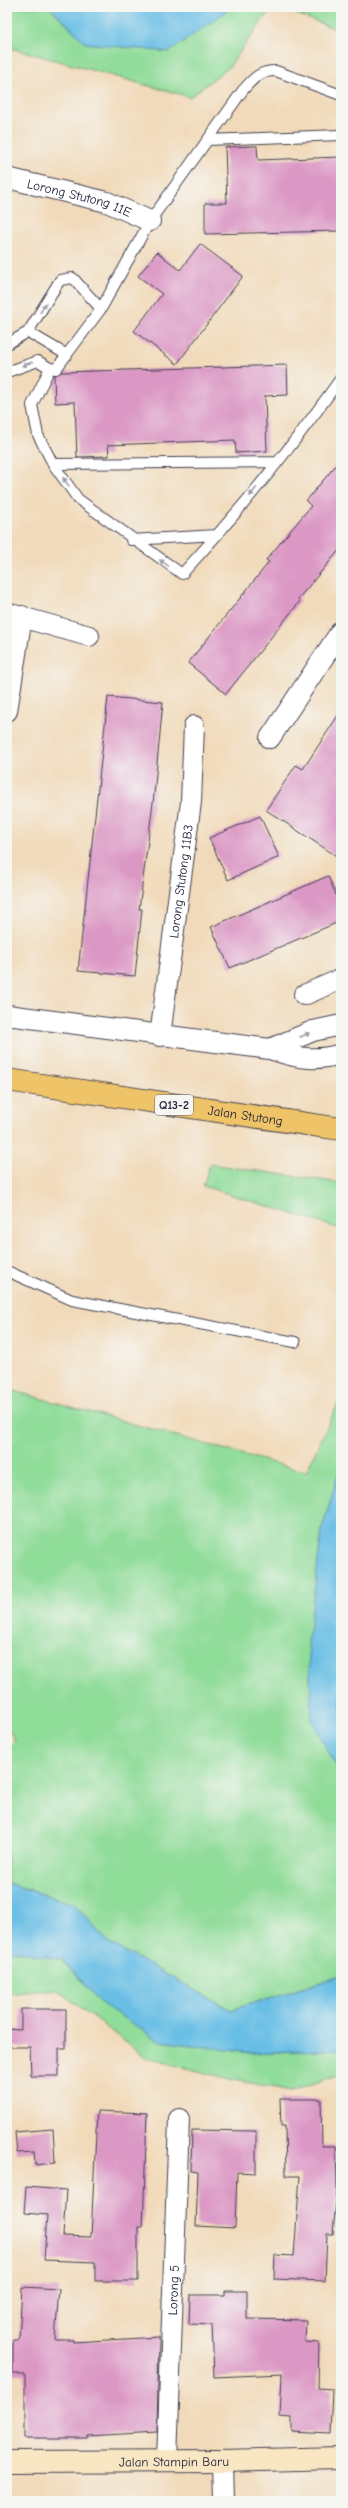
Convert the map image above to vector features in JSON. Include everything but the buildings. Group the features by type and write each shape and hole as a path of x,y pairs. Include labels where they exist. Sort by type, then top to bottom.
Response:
{"main road":[{"name":"Jalan Stutong","path":"7,1080 341,1130"}],"street":[{"name":"Lorong Stutong 11E","path":"7,178 107,202 150,221"},
{"path":"7,710 14,615 89,636"},
{"path":"270,738 341,631"},
{"name":"Lorong Stutong 11B3","path":"160,1036 191,802 194,726"},
{"path":"304,995 341,979"},
{"path":"7,1015 160,1036 270,1049 302,1060 328,1058 341,1054"},
{"path":"270,1049 313,1031 341,1025"},
{"name":"Lorong 5","path":"167,2461 179,2119"},
{"name":"Jalan Stampin Baru","path":"7,2462 222,2462 341,2458"},
{"path":"222,2462 223,2501"}],"lane":[{"path":"7,372 38,361 50,368 56,369 101,309 150,221 256,74 264,71 276,71 294,76 341,95"},
{"path":"207,140 341,135"},
{"path":"7,344 28,332 60,280 66,277 73,278 101,309"},
{"path":"28,332 67,355"},
{"path":"50,368 32,405 38,435 53,464 78,499 131,540 182,574 217,535 302,432 341,378"},
{"path":"53,464 277,462"},
{"path":"131,540 217,535"},
{"path":"7,1271 72,1300 295,1342"}],"green space":[{"path":"7,7 50,7 85,43 225,12 228,7 272,7 229,67 190,97 7,47"},
{"path":"278,7 341,7 341,31"},
{"path":"210,1164 341,1183 341,1229 203,1186"},
{"path":"7,1389 306,1472 341,1397 341,1465 322,1529 312,1720 341,1775 341,1976 231,2010 109,1943 74,1904 7,1883 7,1748 15,1740 7,1727"},
{"path":"7,1949 63,1960 102,2004 251,2053 341,2049 341,2074 291,2091 229,2079 147,2058 56,1989 7,1994"}],"water":[{"path":"50,7 228,7 225,12 169,52 85,43"},
{"path":"341,1465 341,1775 312,1720 308,1640 322,1529"},
{"path":"7,1883 74,1904 109,1943 231,2010 341,1976 341,2049 251,2053 160,2041 102,2004 63,1960 7,1949"}]}
